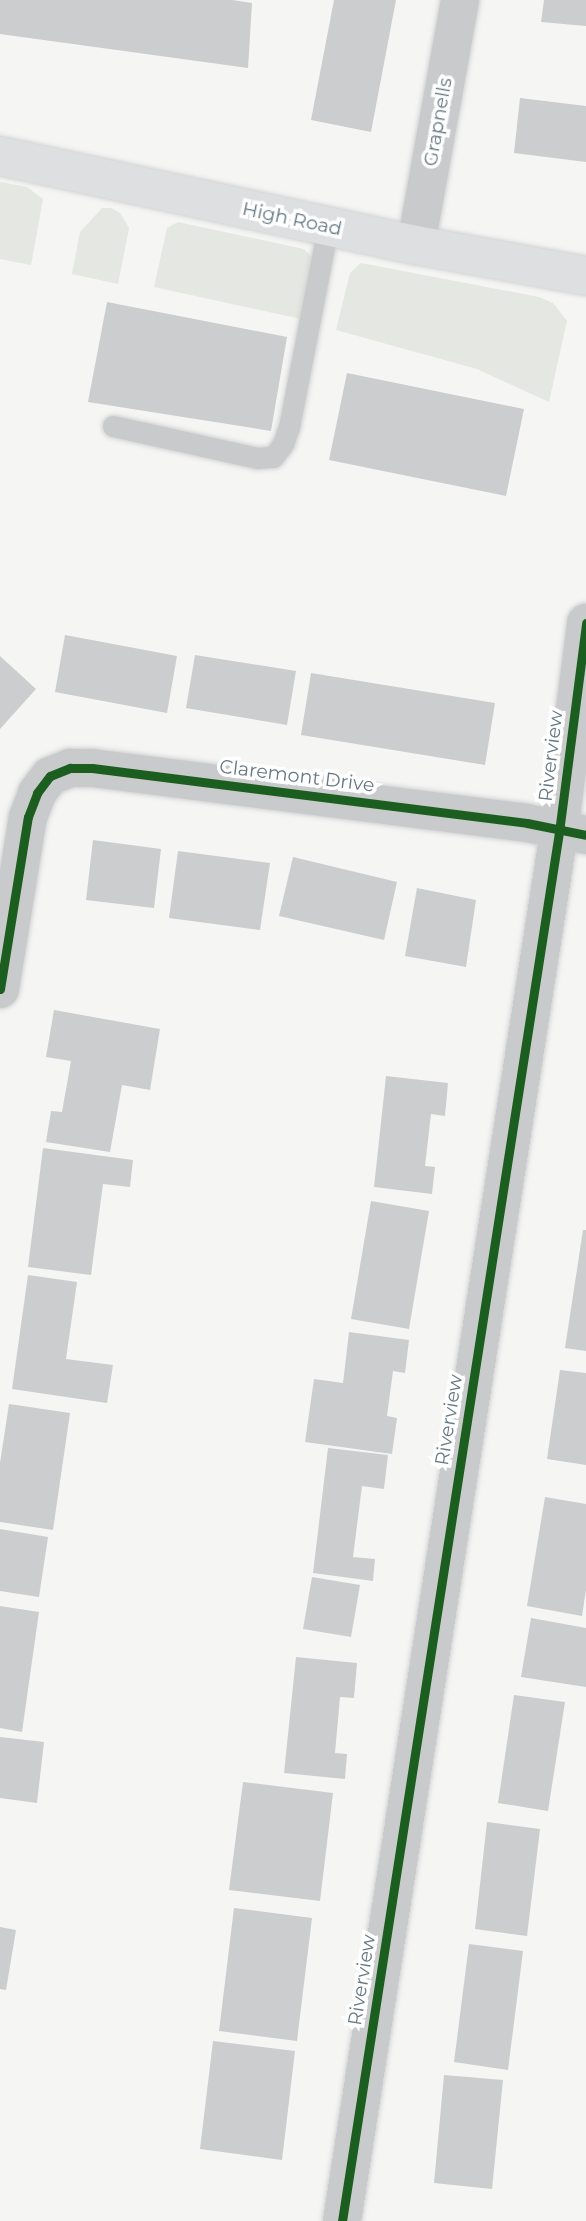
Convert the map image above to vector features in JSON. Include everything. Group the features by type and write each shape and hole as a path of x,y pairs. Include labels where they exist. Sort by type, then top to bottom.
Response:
{"main road":[{"name":"High Road","path":"0,156 416,245 586,276"}],"street":[{"name":"Grapnells","path":"416,245 460,0"},
{"name":"Riverview","path":"342,2221 573,833 586,623"},
{"name":"Claremont Drive","path":"0,989 28,817 37,793 50,776 70,768 92,768 527,823 573,833"}],"lane":[{"path":"113,426 257,458 273,457 283,444 289,427 328,226"}],"shaded area":[{"path":"0,182 27,187 43,199 31,265 0,259"},
{"path":"102,208 111,208 120,213 129,228 118,284 72,274 80,232"},
{"path":"178,222 304,249 314,259 301,319 154,287 167,228"},
{"path":"361,263 539,297 553,303 567,321 549,402 477,369 336,330 350,273"}],"building":[{"path":"0,0 232,0 252,3 248,68 0,34"},
{"path":"334,0 396,0 371,132 311,120"},
{"path":"544,0 586,0 586,26 541,22"},
{"path":"520,98 586,106 586,162 514,153"},
{"path":"107,302 287,337 271,431 88,402"},
{"path":"347,373 524,409 506,496 329,460"},
{"path":"65,635 177,656 167,713 55,692"},
{"path":"195,655 296,671 287,725 186,708"},
{"path":"0,656 36,689 0,729"},
{"path":"311,673 495,703 485,765 301,735"},
{"path":"93,840 161,849 154,908 86,900"},
{"path":"178,851 270,863 260,930 169,918"},
{"path":"293,857 397,882 384,940 279,916"},
{"path":"417,888 476,900 466,967 405,956"},
{"path":"54,1010 160,1029 150,1090 122,1085 110,1152 46,1142 51,1111 62,1112 71,1061 46,1057"},
{"path":"386,1076 448,1083 445,1116 431,1114 425,1166 435,1167 432,1194 374,1187"},
{"path":"43,1148 133,1160 130,1187 103,1184 91,1275 28,1267"},
{"path":"371,1201 429,1211 409,1329 351,1319"},
{"path":"583,1230 586,1230 586,1351 565,1348"},
{"path":"28,1275 77,1282 66,1359 113,1365 107,1403 12,1389"},
{"path":"349,1332 409,1340 405,1373 393,1371 387,1416 397,1418 392,1454 305,1442 314,1379 343,1383"},
{"path":"560,1370 586,1373 586,1465 547,1459"},
{"path":"9,1404 70,1413 53,1530 0,1522 0,1463"},
{"path":"328,1448 388,1455 384,1489 362,1486 353,1557 375,1559 373,1581 313,1573"},
{"path":"545,1497 586,1504 586,1590 582,1616 527,1606"},
{"path":"0,1529 48,1537 39,1597 0,1591"},
{"path":"312,1577 360,1585 351,1637 303,1629"},
{"path":"0,1606 39,1612 22,1732 0,1728"},
{"path":"531,1618 586,1628 586,1687 521,1677"},
{"path":"296,1657 357,1663 354,1698 340,1697 335,1753 347,1754 345,1779 284,1773"},
{"path":"514,1695 565,1702 548,1811 498,1803"},
{"path":"0,1737 44,1742 37,1803 0,1798"},
{"path":"243,1782 333,1793 320,1901 229,1890"},
{"path":"487,1822 540,1829 527,1936 475,1929"},
{"path":"234,1908 312,1918 297,2041 219,2031"},
{"path":"0,1927 16,1930 6,1990 0,1989"},
{"path":"469,1944 523,1951 508,2070 454,2062"},
{"path":"213,2041 295,2051 282,2160 200,2149"},
{"path":"444,2075 503,2080 492,2189 434,2183"}],"cycle path":[{"path":"342,2221 559,832 586,623"},
{"path":"0,989 28,817 37,793 50,776 70,768 92,768 527,823 586,835"}]}
